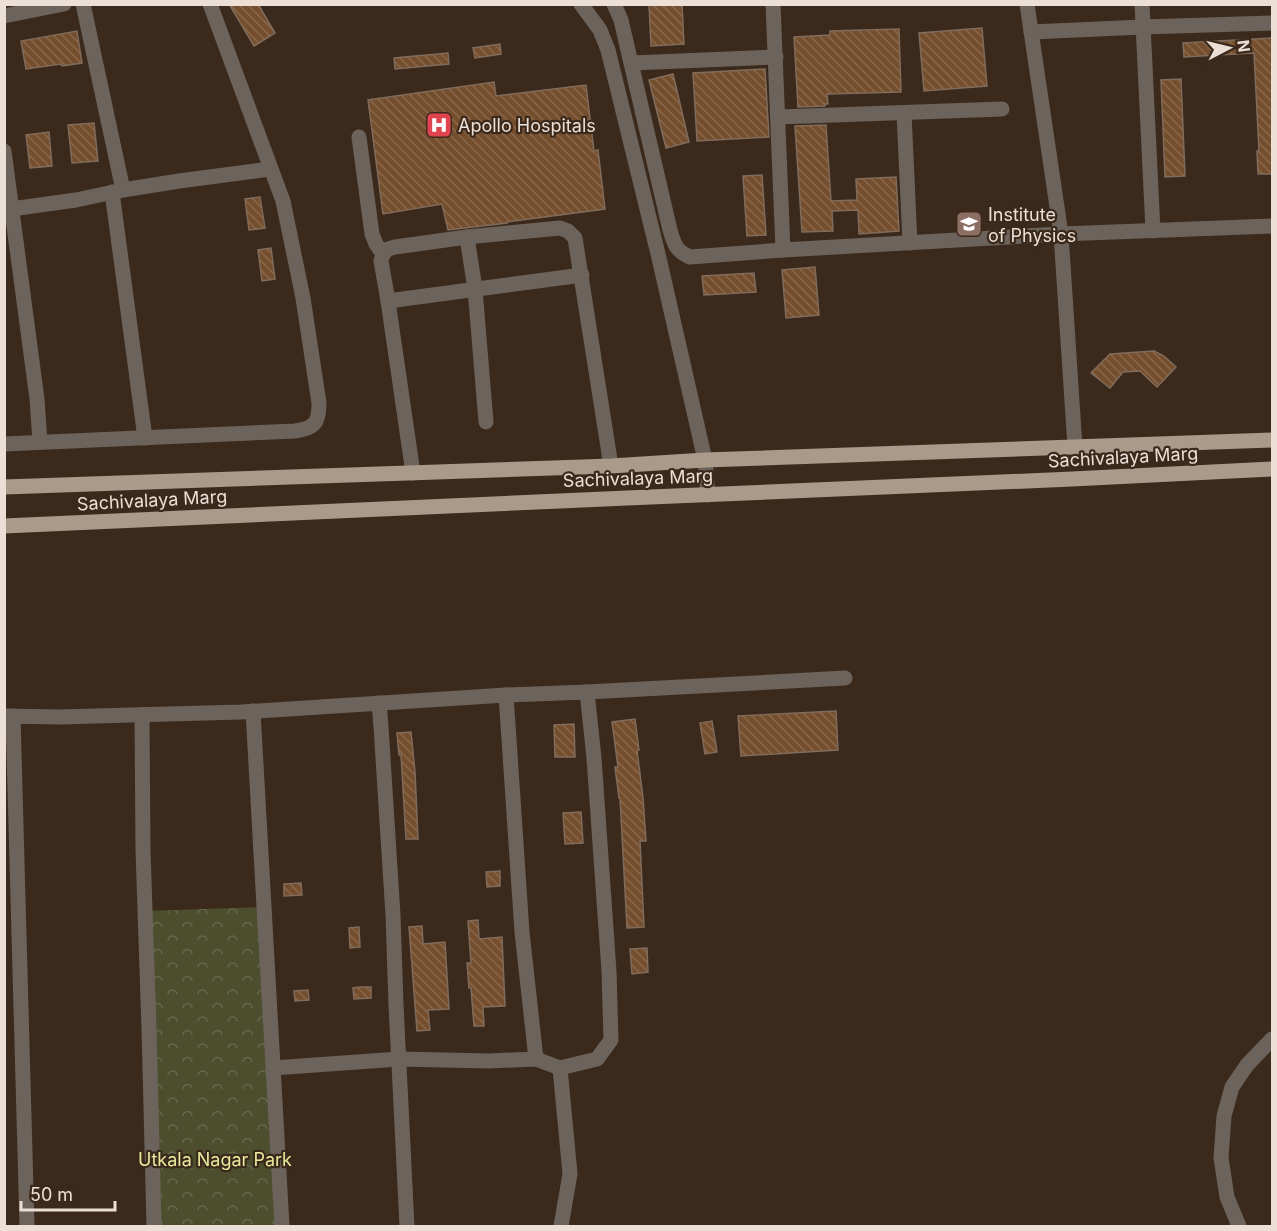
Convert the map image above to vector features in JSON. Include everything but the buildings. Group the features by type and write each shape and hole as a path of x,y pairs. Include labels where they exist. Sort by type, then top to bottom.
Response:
{"main road":[{"path":"4,487 1272,440"},
{"name":"Sachivalaya Marg","path":"4,526 1272,469"}],"street":[{"path":"4,16 64,4"},
{"path":"83,4 117,191 145,438"},
{"path":"4,444 296,431 312,427 316,422 319,403 303,298 283,201 210,4"},
{"path":"581,4 600,30 608,50 705,460 708,495"},
{"path":"614,4 621,20 670,230 674,243 681,253 690,257 1061,234 1272,226"},
{"path":"773,4 783,250"},
{"path":"1027,4 1061,234 1075,447"},
{"path":"1142,4 1153,231"},
{"path":"1031,32 1272,23"},
{"path":"631,63 776,57"},
{"path":"778,117 1002,110"},
{"path":"904,113 910,243"},
{"path":"359,137 372,234 383,254"},
{"path":"4,151 8,209 37,399 40,442"},
{"path":"8,209 270,170"},
{"path":"413,472 381,261 383,254 395,247 560,228 568,231 575,238 611,466"},
{"path":"467,237 475,289 486,422"},
{"path":"388,302 582,275"},
{"path":"27,1227 9,716 59,717 254,711 506,695 845,678"},
{"path":"273,1068 399,1059 489,1061 536,1059 560,1068 597,1059 611,1040 609,971 587,692"},
{"path":"506,695 522,922 536,1059"},
{"path":"379,703 393,915 407,1227"},
{"path":"254,711 282,1227"},
{"path":"142,715 143,850 153,1227"},
{"path":"1239,1227 1227,1197 1221,1158 1224,1116 1232,1087 1247,1065 1272,1039"},
{"path":"560,1068 570,1174 561,1227"}],"green space":[{"name":"Utkala Nagar Park","path":"264,907 281,1226 154,1226 145,911"}],"place":[{"name":"Apollo Hospitals","path":"439,125"},
{"name":"Institute of Physics","path":"969,224"}]}
